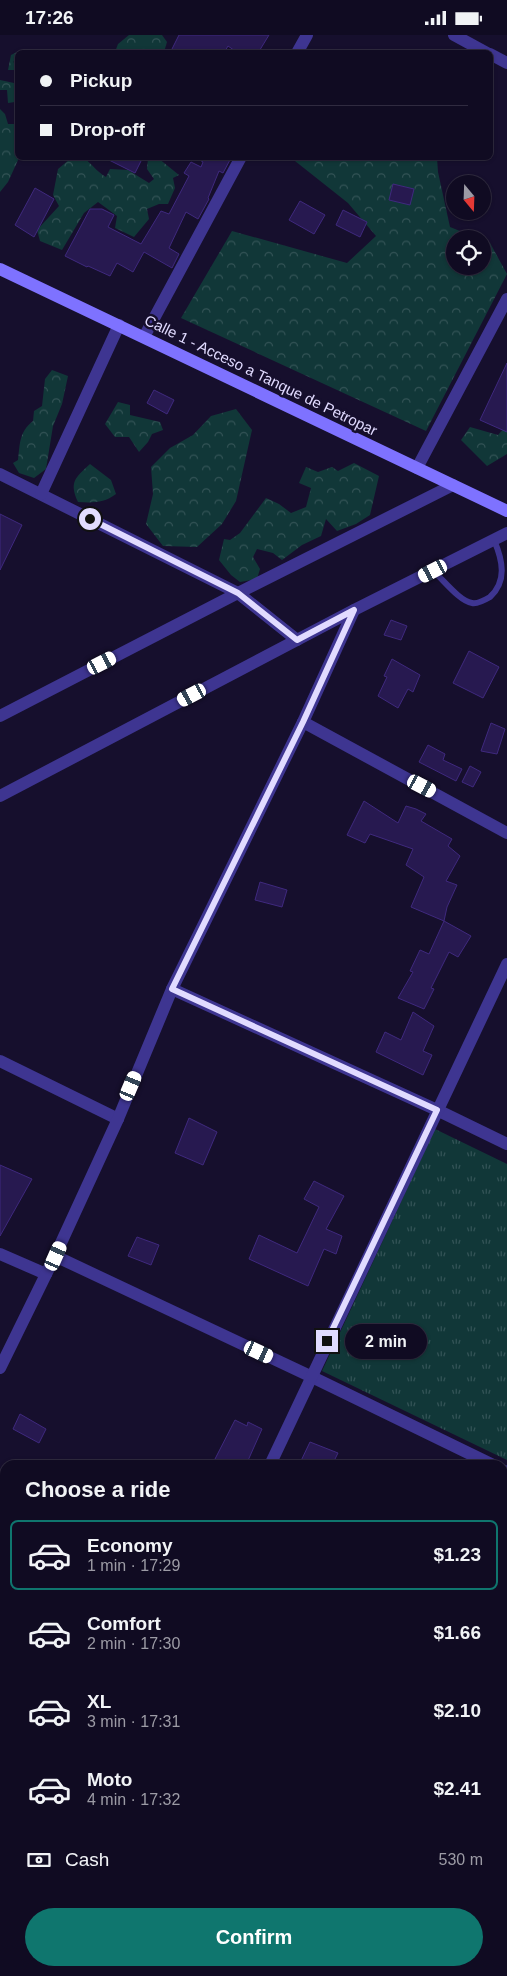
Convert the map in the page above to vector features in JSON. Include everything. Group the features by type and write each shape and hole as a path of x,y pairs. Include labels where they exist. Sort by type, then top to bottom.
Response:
{"street":[{"path":"298,50 306,35"},
{"path":"454,35 483,50"},
{"path":"493,55 507,63"},
{"path":"144,337 239,160"},
{"name":"Calle 1 - Acceso a Tanque de Petropar","path":"0,269 507,511"},
{"path":"417,468 507,299"},
{"path":"41,494 119,325"},
{"path":"0,474 238,593 297,640"},
{"path":"0,716 238,593 454,485"},
{"path":"0,796 354,610 507,533"},
{"path":"0,1368 56,1256 118,1119 172,989 303,722 354,610"},
{"path":"303,722 507,833"},
{"path":"272,1460 310,1376 507,964"},
{"path":"172,989 507,1144"},
{"path":"0,1061 118,1119"},
{"path":"0,1254 46,1274"},
{"path":"56,1256 483,1460"}],"lane":[{"path":"433,571 463,599 471,603 485,600 499,591 506,571 494,539"}],"green space":[{"path":"129,35 162,35 167,42 165,50 116,50 118,44"},
{"path":"15,53 15,60 13,62 15,63 15,70 8,70 11,55"},
{"path":"15,77 15,102 8,103 7,90 0,90 0,80 14,83"},
{"path":"0,109 5,114 8,124 15,124 15,160 18,160 8,182 0,192"},
{"path":"69,160 86,160 106,177 110,169 128,170 149,183 154,179 147,169 148,160 160,160 179,175 173,178 175,188 168,204 159,204 147,209 149,219 134,237 115,228 117,216 98,202 84,213 62,250 40,241 37,230 59,206 53,195 58,169"},
{"path":"295,160 437,160 446,209 446,220 448,220 450,227 458,230 446,230 446,275 491,275 491,245 507,274 426,431 181,318 232,231 347,263 376,236 348,203"},
{"path":"52,370 68,376 62,404 53,426 46,469 34,478 19,473 13,463 18,460 21,439 25,429 33,421 34,411 42,406 45,379"},
{"path":"118,402 130,405 130,415 160,422 163,430 152,434 139,452 129,437 115,437 105,424"},
{"path":"236,409 252,430 236,501 222,524 197,547 163,546 146,524 153,494 151,467 170,448 193,435 211,416"},
{"path":"507,425 507,454 487,466 461,440 470,427 498,435"},
{"path":"354,463 379,476 370,515 356,524 337,531 326,519 321,536 302,545 282,560 273,553 257,549 253,557 260,569 257,579 240,582 231,575 219,560 224,539 230,540 240,533 266,498 279,504 291,513 306,507 311,488 299,483 306,467 318,472 332,467 338,471"},
{"path":"90,464 111,480 116,494 98,502 78,502 74,490 75,481"},
{"path":"435,1129 507,1164 507,1460 322,1371"}],"building":[{"path":"179,35 269,35 260,50 234,50 228,46 226,50 172,50"},
{"path":"109,160 142,160 135,173"},
{"path":"200,160 230,160 223,173 219,171 209,199 198,219 186,212 169,248 179,254 172,268 144,252 133,272 117,263 110,276 65,256 90,209 102,209 114,215 108,227 141,244 161,211 169,214 189,176 184,173 191,162 201,167 203,162"},
{"path":"393,184 414,189 410,205 389,200"},
{"path":"35,188 54,199 34,237 15,225"},
{"path":"300,201 325,215 314,234 289,220"},
{"path":"343,210 367,222 360,237 336,225"},
{"path":"507,363 507,432 480,420"},
{"path":"154,390 174,400 167,414 147,403"},
{"path":"0,514 22,525 0,570"},
{"path":"391,620 407,626 401,640 384,635"},
{"path":"469,651 499,667 483,698 453,683"},
{"path":"392,659 420,675 413,692 408,689 398,708 378,696 387,677 384,676"},
{"path":"491,723 505,729 497,754 481,751"},
{"path":"428,745 445,754 443,760 462,769 456,781 419,762"},
{"path":"470,766 481,772 473,787 462,782"},
{"path":"364,801 398,823 406,806 416,809 426,814 421,821 452,839 448,846 460,856 446,881 457,885 447,907 444,921 411,907 424,877 406,865 413,849 370,834 365,843 347,835"},
{"path":"260,882 287,890 282,907 255,900"},
{"path":"444,921 471,936 458,957 449,952 431,988 434,989 424,1009 398,998 413,972 410,971 420,950 429,954"},
{"path":"413,1012 434,1026 423,1051 432,1055 423,1075 376,1052 385,1032 401,1040"},
{"path":"189,1118 217,1132 203,1165 175,1153"},
{"path":"0,1165 32,1179 0,1236"},
{"path":"314,1181 344,1196 326,1229 342,1236 336,1254 324,1249 308,1286 249,1259 259,1235 297,1253 319,1207 304,1199"},
{"path":"137,1237 159,1245 151,1265 128,1256"},
{"path":"20,1414 46,1429 39,1443 13,1429"},
{"path":"235,1420 247,1426 248,1422 262,1429 248,1460 215,1459"},
{"path":"310,1442 338,1453 334,1460 301,1460"}],"route":[{"path":"90,519 238,593 297,640 354,610 303,722 172,989 437,1110 327,1341"}]}
